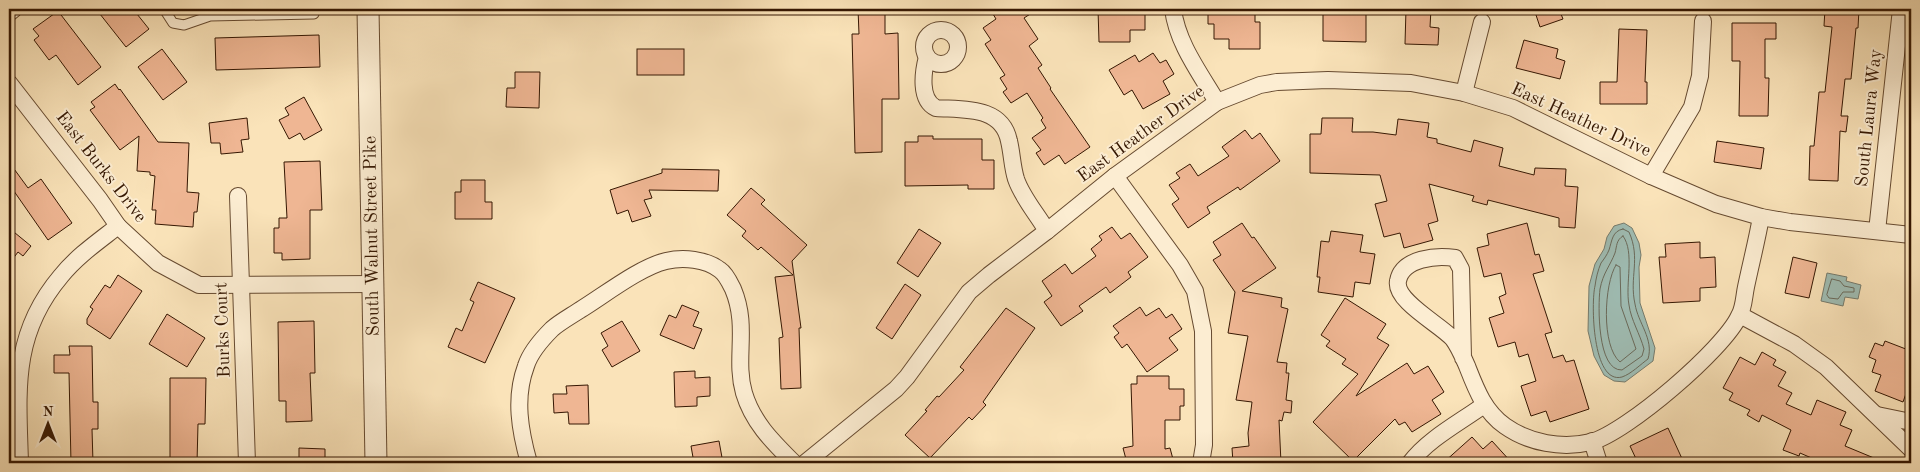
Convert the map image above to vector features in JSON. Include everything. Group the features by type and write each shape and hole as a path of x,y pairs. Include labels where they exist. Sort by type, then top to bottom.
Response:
{"street":[{"path":"9,13 14,9"},
{"name":"South Walnut Street Pike","path":"368,9 376,463"},
{"path":"1173,9 1176,27 1181,39 1217,102"},
{"name":"South Laura Way","path":"1877,231 1901,9"},
{"path":"1652,176 1692,107 1700,76 1703,21"},
{"path":"1464,93 1482,22"},
{"path":"927,57 924,91 925,98 930,106 985,113 999,120 1006,129 1018,185 1047,231"},
{"name":"East Heather Drive","path":"805,463 896,389 907,377 969,292 988,275 1047,231 1115,176 1217,102 1260,85 1294,81 1366,81 1411,83 1464,93 1528,114 1652,176 1716,204 1762,217 1790,222 1911,235"},
{"name":"East Burks Drive","path":"9,83 118,226 158,263 199,285 373,284"},
{"path":"1115,176 1180,265 1195,291 1203,331 1204,445 1201,463"},
{"name":"Burks Court","path":"238,196 247,463"},
{"path":"1463,358 1461,269 1455,258 1443,256 1415,262 1402,271 1397,281 1399,289 1406,302 1439,326 1454,340 1484,405 1494,418 1529,438 1555,444 1592,441 1612,432 1649,408 1711,352 1728,334 1740,315 1762,217"},
{"path":"20,463 14,424 21,360 31,324 49,291 62,275 80,257 118,226"},
{"path":"529,463 520,420 518,392 526,365 535,349 552,329 612,290 642,272 664,262 683,259 703,262 721,270 730,283 739,303 742,330 741,378 750,409 763,432 794,463"},
{"path":"1740,315 1794,344 1826,368 1911,449"},
{"path":"1410,463 1425,448 1484,405"},
{"path":"1877,415 1911,422"},
{"path":"1592,441 1599,463"}],"lane":[{"path":"164,9 173,23 184,25 210,16 314,14"}],"water":[{"path":"1624,223 1632,228 1639,243 1641,255 1639,267 1640,303 1655,348 1653,361 1625,382 1614,381 1604,375 1594,356 1588,331 1589,286 1595,264 1614,226"},
{"path":"1827,273 1847,277 1846,281 1861,285 1858,299 1845,297 1843,306 1821,301"}],"building":[{"path":"96,9 133,9 149,29 126,47"},
{"path":"858,9 885,9 885,34 898,33 899,99 882,99 882,152 855,153 852,34 859,34"},
{"path":"1000,9 1038,9 1024,18 1038,39 1029,46 1042,65 1038,68 1050,89 1090,147 1065,164 1059,155 1044,165 1036,153 1041,150 1032,138 1046,128 1041,120 1043,118 1027,93 1011,103 1003,92 1007,89 1000,78 1005,75 985,44 991,40 983,28 996,19 993,14"},
{"path":"1098,9 1140,9 1140,14 1145,14 1145,30 1130,30 1130,42 1099,42"},
{"path":"1208,9 1255,9 1255,22 1260,22 1260,49 1229,49 1229,39 1214,39 1214,24 1208,24"},
{"path":"1406,9 1431,9 1430,27 1439,28 1438,45 1405,44"},
{"path":"1534,9 1559,9 1563,19 1540,27"},
{"path":"1825,9 1859,9 1851,79 1845,79 1841,116 1848,116 1846,132 1840,131 1838,181 1809,180 1810,146 1814,146 1819,92 1825,92 1832,27 1824,26"},
{"path":"58,11 101,67 78,85 56,55 49,60 34,40 39,36 33,29"},
{"path":"1323,13 1366,13 1366,42 1323,41"},
{"path":"1732,23 1776,23 1776,39 1765,39 1765,78 1769,78 1768,116 1739,116 1740,61 1732,61"},
{"path":"1619,29 1647,30 1645,82 1647,82 1647,104 1600,104 1600,82 1617,82"},
{"path":"319,35 320,67 216,70 215,38"},
{"path":"1524,40 1558,49 1556,58 1565,61 1560,79 1516,68"},
{"path":"162,49 187,82 163,100 138,67"},
{"path":"637,49 684,49 684,75 637,75"},
{"path":"1153,53 1160,63 1166,60 1174,74 1163,81 1170,94 1143,109 1132,90 1124,95 1109,70 1135,55 1139,62"},
{"path":"515,72 540,72 539,108 506,107 507,88 515,88"},
{"path":"115,84 158,142 189,143 187,192 199,193 197,212 194,212 193,227 155,224 156,210 152,210 155,176 150,175 150,172 137,171 139,136 120,150 90,110 95,107 91,102"},
{"path":"304,97 322,130 304,140 300,133 289,139 279,120 289,115 285,108"},
{"path":"247,118 249,139 241,140 243,152 221,154 220,143 211,143 209,123"},
{"path":"1322,118 1353,118 1352,132 1396,135 1398,119 1429,123 1427,137 1437,139 1437,143 1471,152 1474,140 1503,148 1499,166 1534,175 1535,168 1566,169 1565,186 1578,187 1575,228 1559,227 1559,218 1488,200 1487,205 1472,201 1474,196 1429,184 1438,221 1428,224 1433,240 1404,248 1400,233 1384,237 1375,204 1387,201 1380,175 1310,173 1310,134 1321,134"},
{"path":"1245,130 1252,139 1260,133 1280,161 1240,190 1238,187 1207,207 1210,213 1188,228 1172,204 1179,199 1169,185 1180,178 1176,173 1190,164 1198,176 1229,156 1222,147"},
{"path":"918,136 933,136 933,139 982,139 982,160 994,160 994,189 968,189 968,185 905,186 905,142 918,142"},
{"path":"1717,141 1764,148 1761,169 1714,162"},
{"path":"320,161 322,210 310,210 310,259 282,260 282,253 274,253 274,228 279,228 279,218 287,218 284,162"},
{"path":"9,162 28,188 41,179 72,223 48,240 9,184"},
{"path":"662,169 719,170 718,191 649,190 652,198 644,200 651,216 632,222 628,210 617,214 610,190 662,173"},
{"path":"461,180 485,180 485,202 492,202 492,219 455,219 455,192 461,192"},
{"path":"751,188 765,200 761,204 807,245 792,261 801,328 799,328 801,388 781,389 779,338 783,337 775,277 793,275 761,247 758,250 742,236 746,231 727,215"},
{"path":"1242,223 1276,268 1242,291 1282,298 1281,307 1288,309 1277,362 1287,363 1286,373 1289,373 1286,400 1292,401 1291,413 1284,412 1282,421 1279,420 1281,463 1233,463 1232,448 1249,446 1248,433 1252,402 1236,400 1248,336 1228,333 1235,292 1213,260 1221,255 1213,242"},
{"path":"1527,223 1535,255 1539,254 1544,271 1533,274 1552,332 1545,334 1553,358 1563,355 1566,362 1574,360 1589,409 1550,422 1546,411 1531,416 1521,386 1536,381 1528,354 1519,357 1515,342 1498,347 1489,318 1504,313 1499,297 1506,294 1501,273 1484,277 1477,248 1489,245 1487,234"},
{"path":"1112,227 1121,239 1130,233 1148,257 1128,272 1131,277 1110,293 1106,287 1079,306 1083,311 1061,326 1044,302 1052,296 1042,281 1065,264 1072,274 1096,256 1091,249 1102,240 1099,236"},
{"path":"9,228 31,246 23,256 18,252 9,264"},
{"path":"919,229 941,243 918,277 897,263"},
{"path":"1331,231 1363,235 1360,252 1375,254 1370,284 1355,282 1353,297 1318,292 1320,277 1317,277 1321,241 1329,242"},
{"path":"1700,242 1700,258 1715,257 1716,287 1700,288 1700,301 1663,303 1659,257 1666,257 1665,244"},
{"path":"1793,257 1817,263 1809,298 1785,293"},
{"path":"118,275 142,291 110,339 87,324 87,319 93,309 90,307 105,285 110,288"},
{"path":"478,282 515,298 485,363 448,347 456,328 462,331 474,302 470,300"},
{"path":"905,284 921,295 892,339 876,328"},
{"path":"1345,298 1386,324 1377,338 1389,345 1356,396 1407,363 1414,374 1428,366 1444,392 1432,400 1441,414 1412,432 1405,422 1399,425 1395,419 1353,461 1313,422 1358,374 1342,364 1346,359 1326,346 1330,341 1321,335"},
{"path":"682,305 699,312 693,326 702,329 694,349 660,335 669,315 676,318"},
{"path":"1140,307 1146,316 1159,308 1166,318 1172,314 1182,329 1169,338 1178,350 1147,372 1127,344 1122,348 1114,337 1119,333 1113,326"},
{"path":"1006,308 1035,328 983,402 986,405 972,420 969,417 930,458 905,435 927,411 925,410 937,396 939,397 964,370 960,367"},
{"path":"167,314 205,338 187,367 149,344"},
{"path":"314,321 315,373 310,373 312,421 286,422 286,401 279,401 278,322"},
{"path":"622,321 640,351 612,367 602,350 608,346 601,333"},
{"path":"1885,341 1911,351 1911,389 1908,388 1903,402 1875,391 1881,375 1872,372 1876,360 1869,357 1875,343 1883,346"},
{"path":"69,346 92,346 93,402 98,402 98,429 92,429 93,463 71,463 69,373 54,373 54,355 70,355"},
{"path":"1762,352 1776,360 1773,365 1786,372 1778,386 1792,393 1786,404 1811,415 1817,400 1846,412 1840,425 1852,430 1845,446 1886,463 1823,463 1800,453 1799,456 1783,450 1791,430 1762,415 1759,422 1747,415 1750,410 1729,400 1733,393 1723,388 1740,357 1755,365"},
{"path":"695,371 695,378 710,377 710,396 697,397 697,406 675,407 674,372"},
{"path":"1137,376 1169,376 1169,389 1184,389 1184,406 1180,406 1180,420 1165,420 1165,449 1170,448 1174,463 1127,463 1123,448 1133,446 1131,384 1137,384"},
{"path":"170,378 206,378 205,424 198,424 197,463 170,463"},
{"path":"588,385 589,424 569,424 568,412 554,413 553,394 567,394 566,386"},
{"path":"1668,428 1684,463 1638,463 1630,446"},
{"path":"1472,437 1483,449 1492,441 1512,463 1443,463"},
{"path":"719,441 723,463 694,463 691,446"},
{"path":"299,448 325,449 325,463 299,463"}]}
